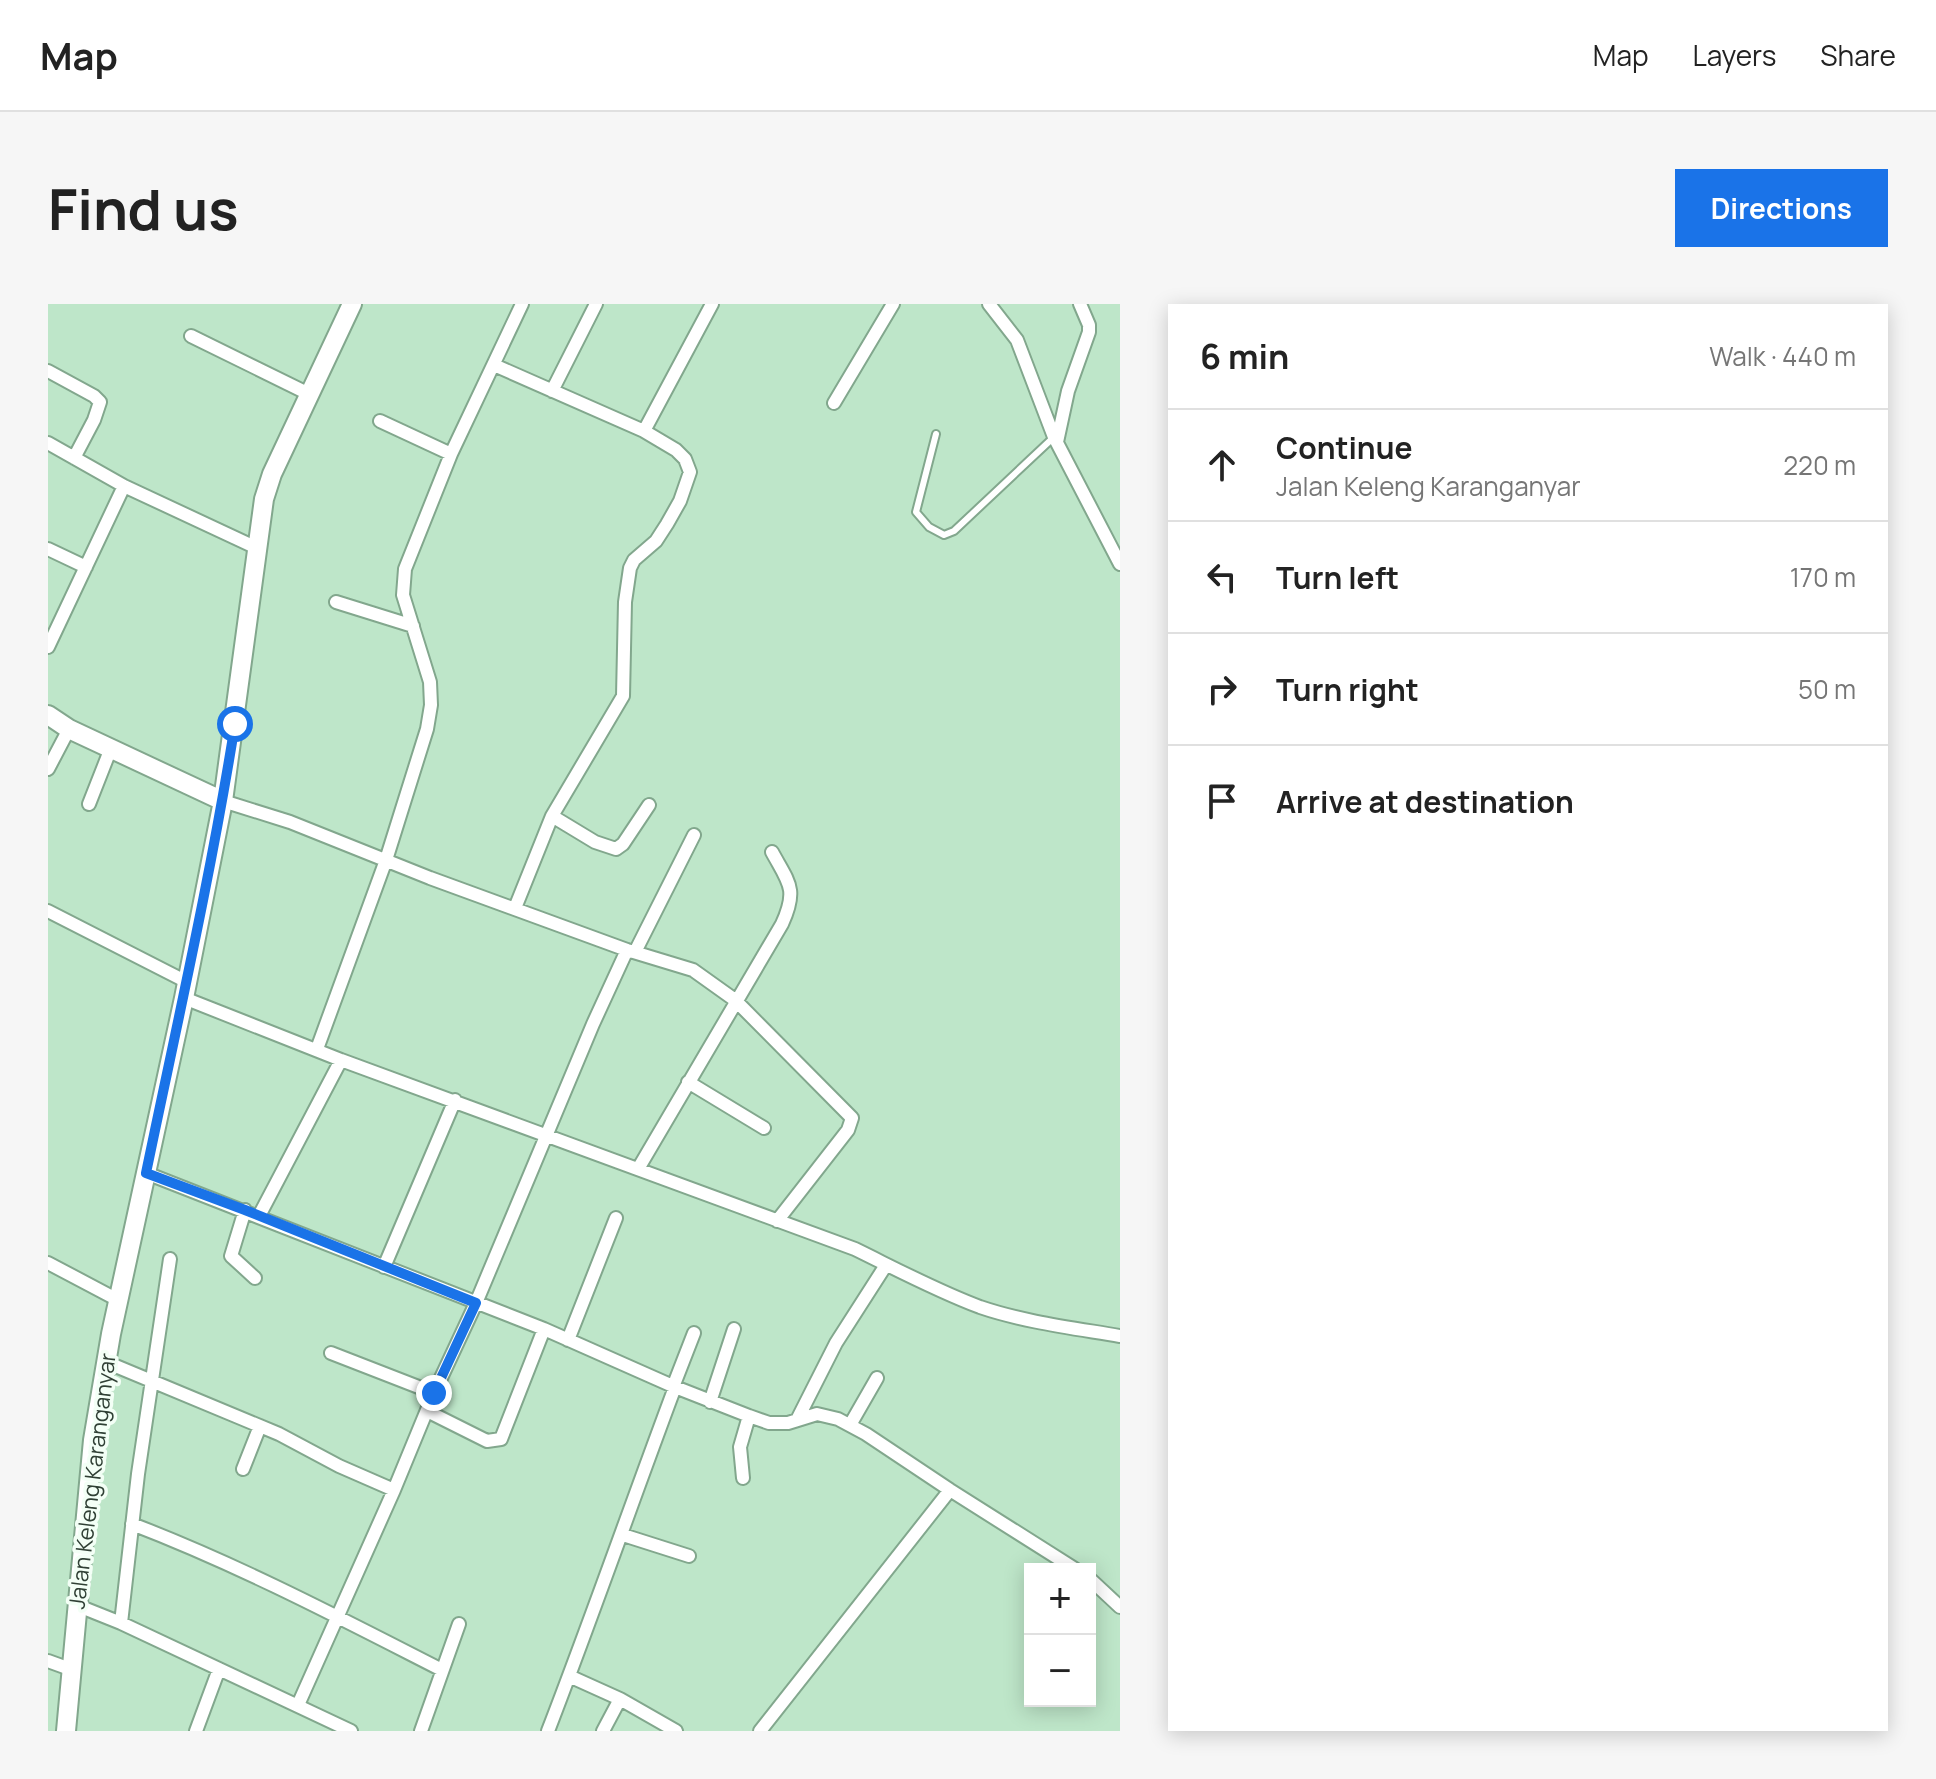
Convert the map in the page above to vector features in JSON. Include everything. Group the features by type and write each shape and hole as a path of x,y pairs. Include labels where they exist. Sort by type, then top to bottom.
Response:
{"main road":[{"name":"Jalan Keleng Karanganyar","path":"66,1731 93,1440 118,1300 186,990 223,801 267,486 352,304"},
{"path":"48,715 69,729 223,801"}],"street":[{"path":"317,1049 386,860 427,729 431,705 430,682 403,595 405,569 451,454 522,304"},
{"path":"552,391 596,304"},
{"path":"644,431 712,304"},
{"path":"834,403 893,304"},
{"path":"989,304 1017,340 1056,440 1120,564"},
{"path":"1056,440 1068,391 1089,332 1080,304"},
{"path":"191,336 309,394"},
{"path":"494,365 644,431 676,450 685,459 690,472 680,501 662,533 630,568 625,602 623,696 552,816 515,908"},
{"path":"48,371 100,402 74,458"},
{"path":"380,421 451,454"},
{"path":"48,443 124,486 257,548"},
{"path":"48,647 124,486"},
{"path":"48,549 86,567"},
{"path":"336,602 413,626"},
{"path":"48,769 69,729"},
{"path":"89,804 111,748"},
{"path":"223,801 274,816 631,951 693,970 735,1000 852,1118 848,1130 777,1221"},
{"path":"552,816 595,842 616,849 623,844 649,805"},
{"path":"298,1705 476,1303 593,1024 694,835"},
{"path":"638,1169 791,904 791,886 772,852"},
{"path":"49,914 229,1015 341,1060 855,1249 981,1307 1040,1322 1120,1336"},
{"path":"259,1216 341,1060"},
{"path":"688,1082 764,1128"},
{"path":"384,1267 455,1100"},
{"path":"146,1173 544,1329 674,1387 749,1416 769,1423 788,1423 817,1414 850,1425 1066,1563"},
{"path":"245,1210 231,1256 255,1278"},
{"path":"568,1340 616,1218"},
{"path":"110,1619 132,1524 170,1259"},
{"path":"48,1263 118,1300"},
{"path":"798,1418 836,1343 886,1265"},
{"path":"427,1411 487,1441 501,1439 544,1329"},
{"path":"710,1402 734,1329"},
{"path":"548,1731 623,1535 638,1485 694,1333"},
{"path":"331,1353 434,1393"},
{"path":"106,1362 260,1426 394,1490"},
{"path":"850,1425 877,1378"},
{"path":"743,1478 740,1447 749,1416"},
{"path":"243,1469 260,1426"},
{"path":"760,1731 950,1490"},
{"path":"132,1524 192,1547 442,1670"},
{"path":"623,1535 689,1556"},
{"path":"1096,1585 1120,1607"},
{"path":"76,1605 351,1731"},
{"path":"421,1731 459,1624"},
{"path":"48,1661 70,1669"},
{"path":"196,1731 219,1669"},
{"path":"569,1676 620,1699 676,1731"},
{"path":"603,1731 620,1699"}],"lane":[{"path":"936,434 916,512 929,527 944,535 954,531 1056,440"}],"route":[{"path":"235,724 184,998 146,1173 476,1303 434,1393"}]}
